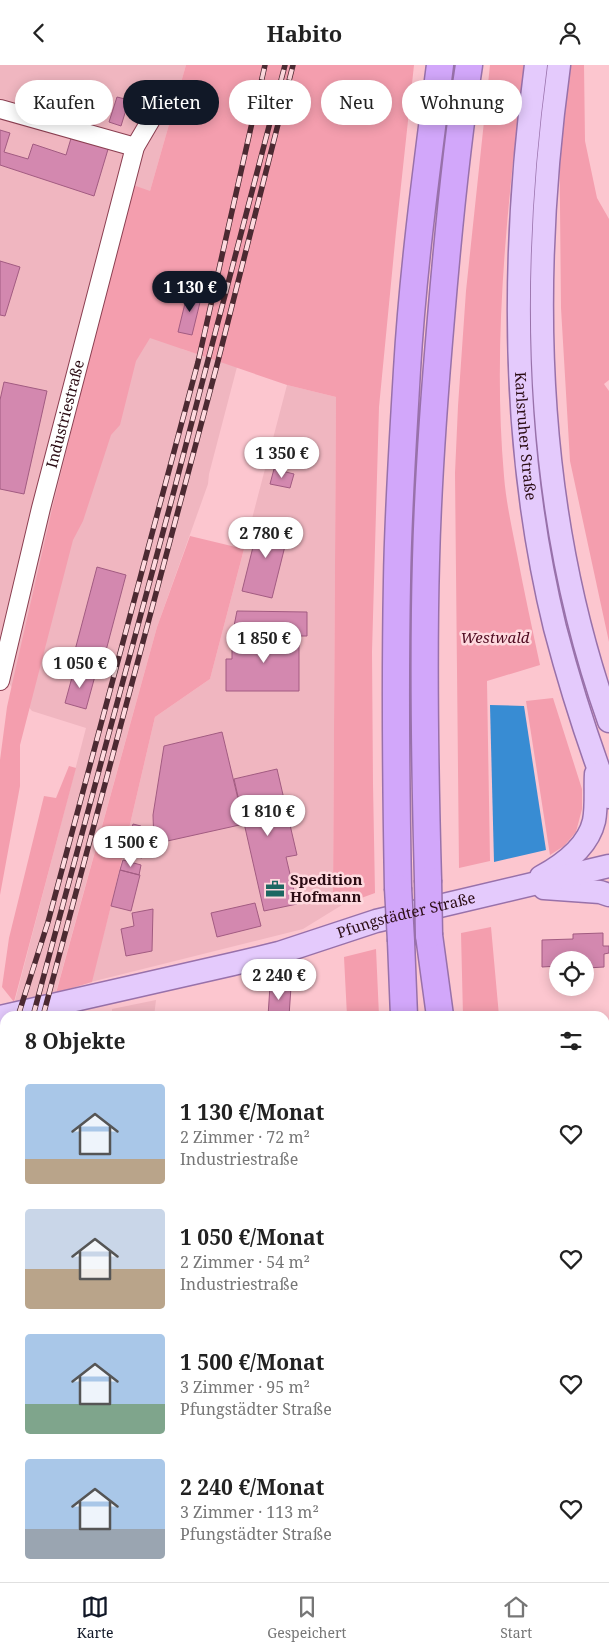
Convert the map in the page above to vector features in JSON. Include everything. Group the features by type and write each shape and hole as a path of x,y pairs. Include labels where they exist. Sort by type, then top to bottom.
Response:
{"highway":[{"path":"404,1011 398,888 396,739 397,587 400,499 407,367 420,220 440,65"},
{"path":"432,1011 425,756 428,509 435,381 448,233 469,65"},
{"path":"430,935 439,1011"}],"main road":[{"name":"Karlsruher Straße","path":"536,65 522,199 518,294 524,443 536,535 555,627 567,672 609,797"},
{"name":"Karlsruher Straße","path":"559,65 545,197 542,307 544,402 552,477 562,543 583,636 609,721"},
{"path":"523,887 561,864 578,849 590,833 594,814 596,763"},
{"name":"Pfungstädter Straße","path":"26,1011 251,960 376,921 609,866"},
{"path":"523,887 600,892 609,895"}],"street":[{"path":"0,109 135,147"},
{"name":"Industriestraße","path":"0,681 41,509 135,147 148,125"}],"shaded area":[{"path":"0,65 186,65 182,80 123,80 123,125 169,125 150,191 182,349 237,367 208,484 157,627 56,992 60,1011 12,1011 86,728 32,711 0,673"},
{"path":"287,385 336,397 333,895 342,905 303,929 91,982 111,906 155,717 210,679"},
{"path":"156,1000 155,1011 112,1011 112,1009"}],"green space":[{"path":"186,65 414,65 412,80 402,80 402,125 408,125 379,407 372,652 375,893 342,905 333,896 336,397 287,385 150,338 136,361 120,425 111,435 83,521 73,540 20,745 20,786 0,895 0,760 7,707 53,505 90,356 87,355 133,185 150,191 169,125 219,125 219,80 182,80"},
{"name":"Westwald","path":"490,65 524,65 522,82 522,80 488,80"},
{"path":"565,65 584,65 585,141 597,198 609,219 609,380 604,384 609,391 609,642 570,461 561,308 559,106"},
{"name":"Westwald","path":"484,125 517,125 503,270 500,373 501,425 508,505 540,665 487,681 490,861 459,868 455,473 466,291"},
{"path":"190,536 244,549 210,679 155,717 92,982 56,993 157,627"},
{"path":"553,698 582,789 582,809 576,832 564,846 550,855 526,701"},
{"path":"69,766 76,768 14,1002 2,987 9,938 44,796 56,798"},
{"path":"491,927 499,1011 463,1011 461,933"},
{"path":"376,949 379,1011 347,1011 344,957"}],"water":[{"path":"490,705 524,706 546,850 494,862"}],"building":[{"path":"117,97 123,98 123,120 121,126 113,123 113,110"},
{"path":"0,130 10,133 4,152 28,159 33,144 66,155 72,135 109,146 94,196 0,165"},
{"path":"0,261 20,267 5,316 0,315"},
{"path":"188,291 202,294 192,335 178,332"},
{"path":"4,382 47,391 24,494 0,489 0,400"},
{"path":"274,469 294,474 290,488 270,484"},
{"path":"260,519 290,526 272,598 242,591"},
{"path":"97,567 126,575 99,677 70,669"},
{"path":"237,611 307,612 307,636 232,636"},
{"path":"232,636 299,636 299,691 226,691 226,659 232,659"},
{"path":"74,670 95,676 86,709 65,703"},
{"path":"222,732 244,824 154,844 153,815 164,746"},
{"path":"277,769 297,855 286,857 297,904 264,911 234,779"},
{"path":"133,824 141,826 138,837 130,835"},
{"path":"129,838 146,843 142,858 125,854"},
{"path":"123,860 141,865 139,875 120,870"},
{"path":"120,870 140,875 131,911 111,906"},
{"path":"255,903 261,926 217,937 211,913"},
{"path":"153,909 152,951 126,956 121,929 134,926 132,913"},
{"path":"603,933 603,946 609,946 609,953 604,954 604,967 594,968 594,951 549,951 549,967 542,967 542,940 573,939 573,934"},
{"path":"270,986 291,987 289,1011 268,1011"}],"railway":[{"path":"20,1011 48,922 198,362 265,65"},
{"path":"34,1011 170,506 285,65"},
{"path":"44,1011 217,365 293,65"}],"place":[{"name":"Spedition Hofmann","path":"275,889"}]}
